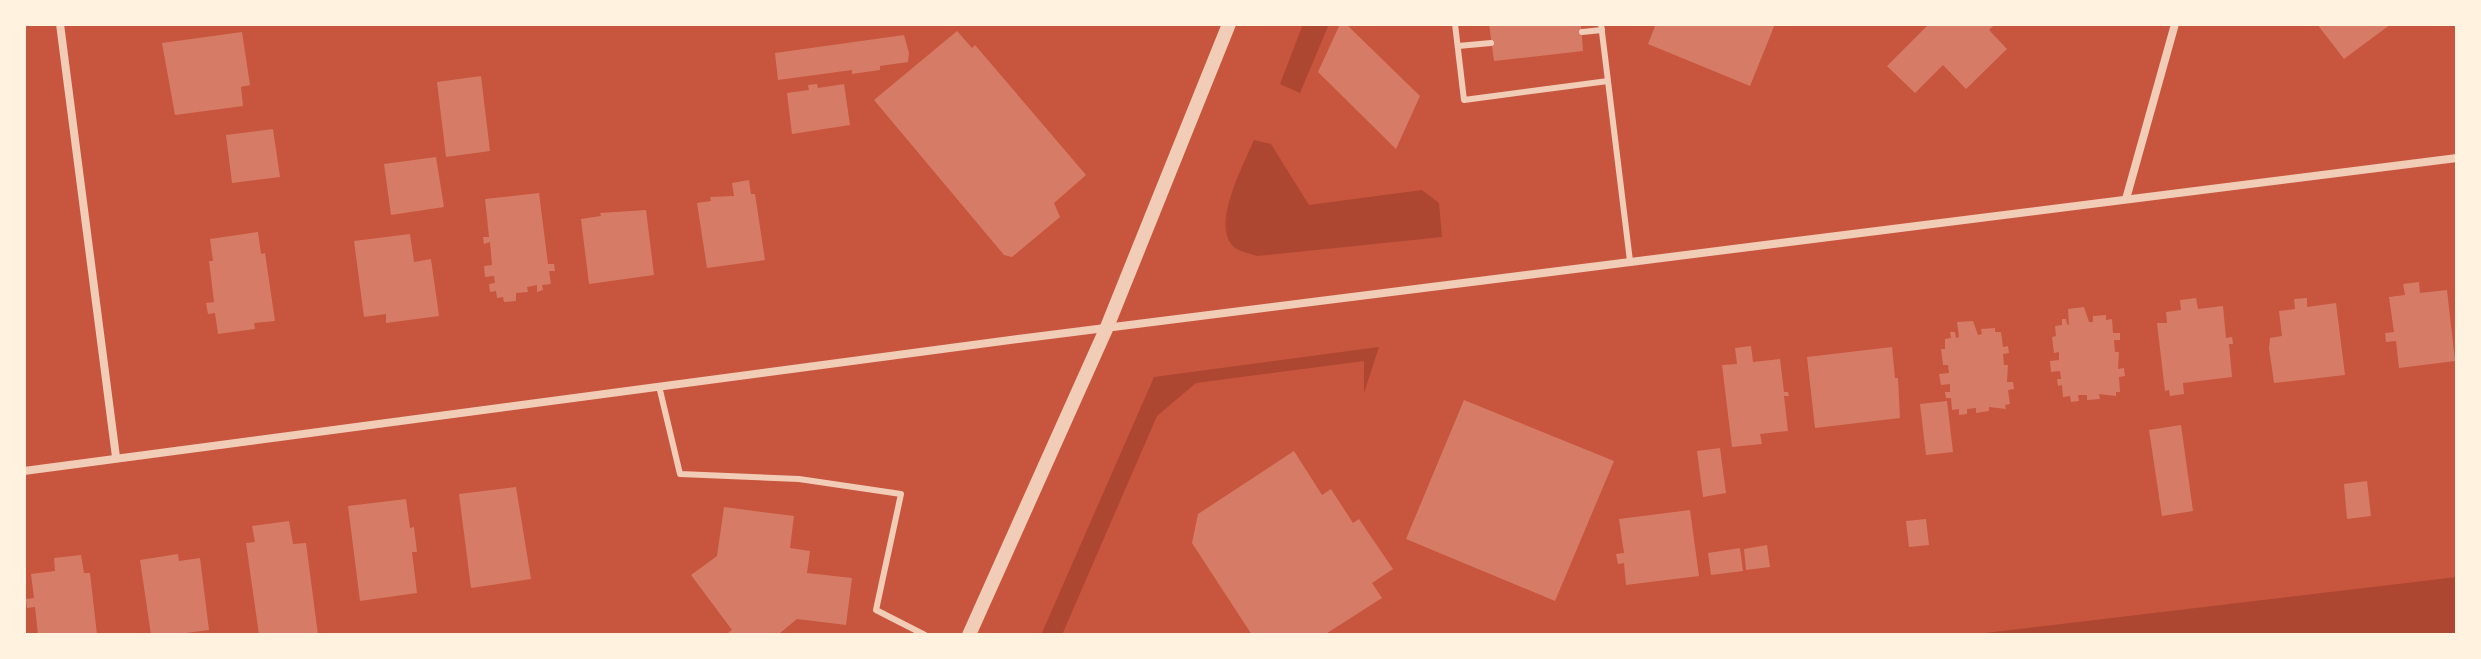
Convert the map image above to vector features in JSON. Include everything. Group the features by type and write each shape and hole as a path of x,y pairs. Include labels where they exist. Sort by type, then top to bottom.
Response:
{"street":[{"path":"60,24 116,457"},
{"path":"969,635 1107,327 1229,24"},
{"path":"2126,199 2175,24"},
{"path":"24,471 1107,327 2457,158"}],"lane":[{"path":"1455,24 1464,100 1608,81"},
{"path":"1582,32 1601,27 1630,261"},
{"path":"1458,46 1491,43"},
{"path":"659,386 680,474 799,479 901,494 876,610 925,635"}],"shaded area":[{"path":"1303,24 1329,24 1300,93 1280,84"},
{"path":"1254,140 1271,144 1309,205 1422,190 1439,203 1442,237 1257,256 1236,249 1228,237 1227,210"},
{"path":"1379,347 1364,393 1364,361 1196,383 1157,416 1062,635 1041,635 1154,377"},
{"path":"2457,577 2457,635 1968,635"}],"building":[{"path":"1340,24 1346,24 1420,96 1396,149 1318,72"},
{"path":"1489,24 1581,24 1583,51 1494,61"},
{"path":"1656,24 1775,24 1750,86 1648,44"},
{"path":"1929,24 1995,24 1989,30 2007,49 1966,89 1943,65 1915,93 1887,66"},
{"path":"2317,24 2391,24 2344,59"},
{"path":"957,31 972,48 975,45 1086,175 1054,203 1060,217 1012,257 1004,255 874,100"},
{"path":"242,32 250,85 241,87 243,106 175,115 162,43"},
{"path":"904,35 908,62 852,74 852,70 778,80 775,53"},
{"path":"481,76 490,151 446,157 437,82"},
{"path":"817,84 818,88 844,84 850,125 792,134 787,93 809,90 808,85"},
{"path":"273,129 280,177 232,183 226,135"},
{"path":"436,157 444,207 391,215 384,164"},
{"path":"749,180 751,194 755,194 765,260 707,268 697,203 711,201 710,197 734,196 732,183"},
{"path":"539,193 548,264 554,264 555,271 549,271 551,284 542,285 543,290 537,292 537,285 527,287 528,292 516,293 516,301 504,302 503,297 497,298 496,291 490,292 489,284 495,283 494,276 485,277 484,266 492,265 490,242 484,244 483,237 489,237 485,199"},
{"path":"646,210 654,275 589,284 581,219 601,216 600,213"},
{"path":"258,232 261,254 265,253 275,321 254,323 255,329 218,334 215,313 208,314 206,303 214,302 210,239"},
{"path":"410,234 414,262 431,259 439,316 386,323 386,314 364,317 354,241"},
{"path":"2419,282 2420,293 2447,290 2455,361 2399,368 2396,341 2386,342 2385,333 2394,332 2389,297 2405,295 2403,284"},
{"path":"2196,298 2198,309 2223,306 2226,338 2232,337 2233,344 2229,344 2232,377 2183,383 2184,394 2170,396 2169,390 2165,391 2157,323 2167,323 2166,312 2181,310 2180,300"},
{"path":"2307,298 2307,307 2336,303 2345,375 2274,383 2269,348 2270,338 2282,336 2279,311 2295,309 2294,299"},
{"path":"2084,307 2089,322 2093,322 2093,316 2106,315 2106,320 2112,319 2113,333 2120,333 2120,340 2114,340 2115,352 2119,352 2118,369 2124,368 2125,376 2119,377 2120,392 2116,392 2116,396 2099,394 2100,399 2087,400 2087,395 2078,395 2079,401 2071,402 2070,396 2063,397 2062,385 2058,386 2060,371 2051,372 2050,361 2059,360 2059,352 2054,353 2052,337 2056,336 2055,326 2062,325 2062,319 2066,319 2069,325 2068,309"},
{"path":"1973,321 1978,335 1982,334 1981,329 1995,328 1995,332 2001,332 2003,347 2008,346 2009,353 2003,354 2004,365 2008,365 2007,382 2013,382 2014,389 2008,390 2010,404 2005,405 2006,409 1989,407 1989,411 1976,413 1976,408 1967,409 1967,414 1959,415 1959,409 1952,410 1951,398 1946,398 1945,392 1950,392 1950,384 1941,385 1939,374 1949,373 1948,365 1943,365 1941,349 1945,349 1945,339 1951,338 1950,332 1955,332 1956,338 1959,337 1957,322"},
{"path":"1751,346 1753,362 1780,359 1784,392 1788,392 1789,396 1784,396 1788,431 1760,434 1762,444 1732,447 1722,365 1737,364 1735,348"},
{"path":"1892,347 1895,378 1898,378 1900,418 1815,428 1807,357"},
{"path":"1464,400 1614,461 1555,601 1406,539"},
{"path":"1947,401 1953,452 1926,455 1920,404"},
{"path":"2181,425 2193,511 2162,516 2149,430"},
{"path":"1720,448 1726,493 1703,497 1697,451"},
{"path":"1294,451 1322,495 1331,489 1353,523 1359,519 1393,569 1372,583 1382,598 1324,635 1252,635 1192,543 1198,514"},
{"path":"2367,481 2371,516 2347,519 2344,484"},
{"path":"516,487 531,579 471,588 459,494"},
{"path":"406,499 417,552 412,552 417,593 360,601 348,506"},
{"path":"724,507 794,516 790,548 810,551 807,573 852,578 846,625 797,619 780,633 782,635 725,635 732,630 691,575 717,556"},
{"path":"1690,510 1699,576 1626,585 1624,563 1618,564 1616,554 1624,553 1619,519"},
{"path":"1926,519 1929,545 1909,547 1906,521"},
{"path":"289,521 293,544 306,543 318,635 259,635 246,543 255,542 252,526"},
{"path":"1767,545 1770,567 1746,570 1744,549"},
{"path":"1740,548 1743,571 1711,575 1708,553"},
{"path":"178,554 179,561 200,558 209,630 151,635 140,560"},
{"path":"81,555 84,573 90,573 97,635 38,635 35,607 27,608 26,599 34,598 31,574 55,571 54,558"}]}
